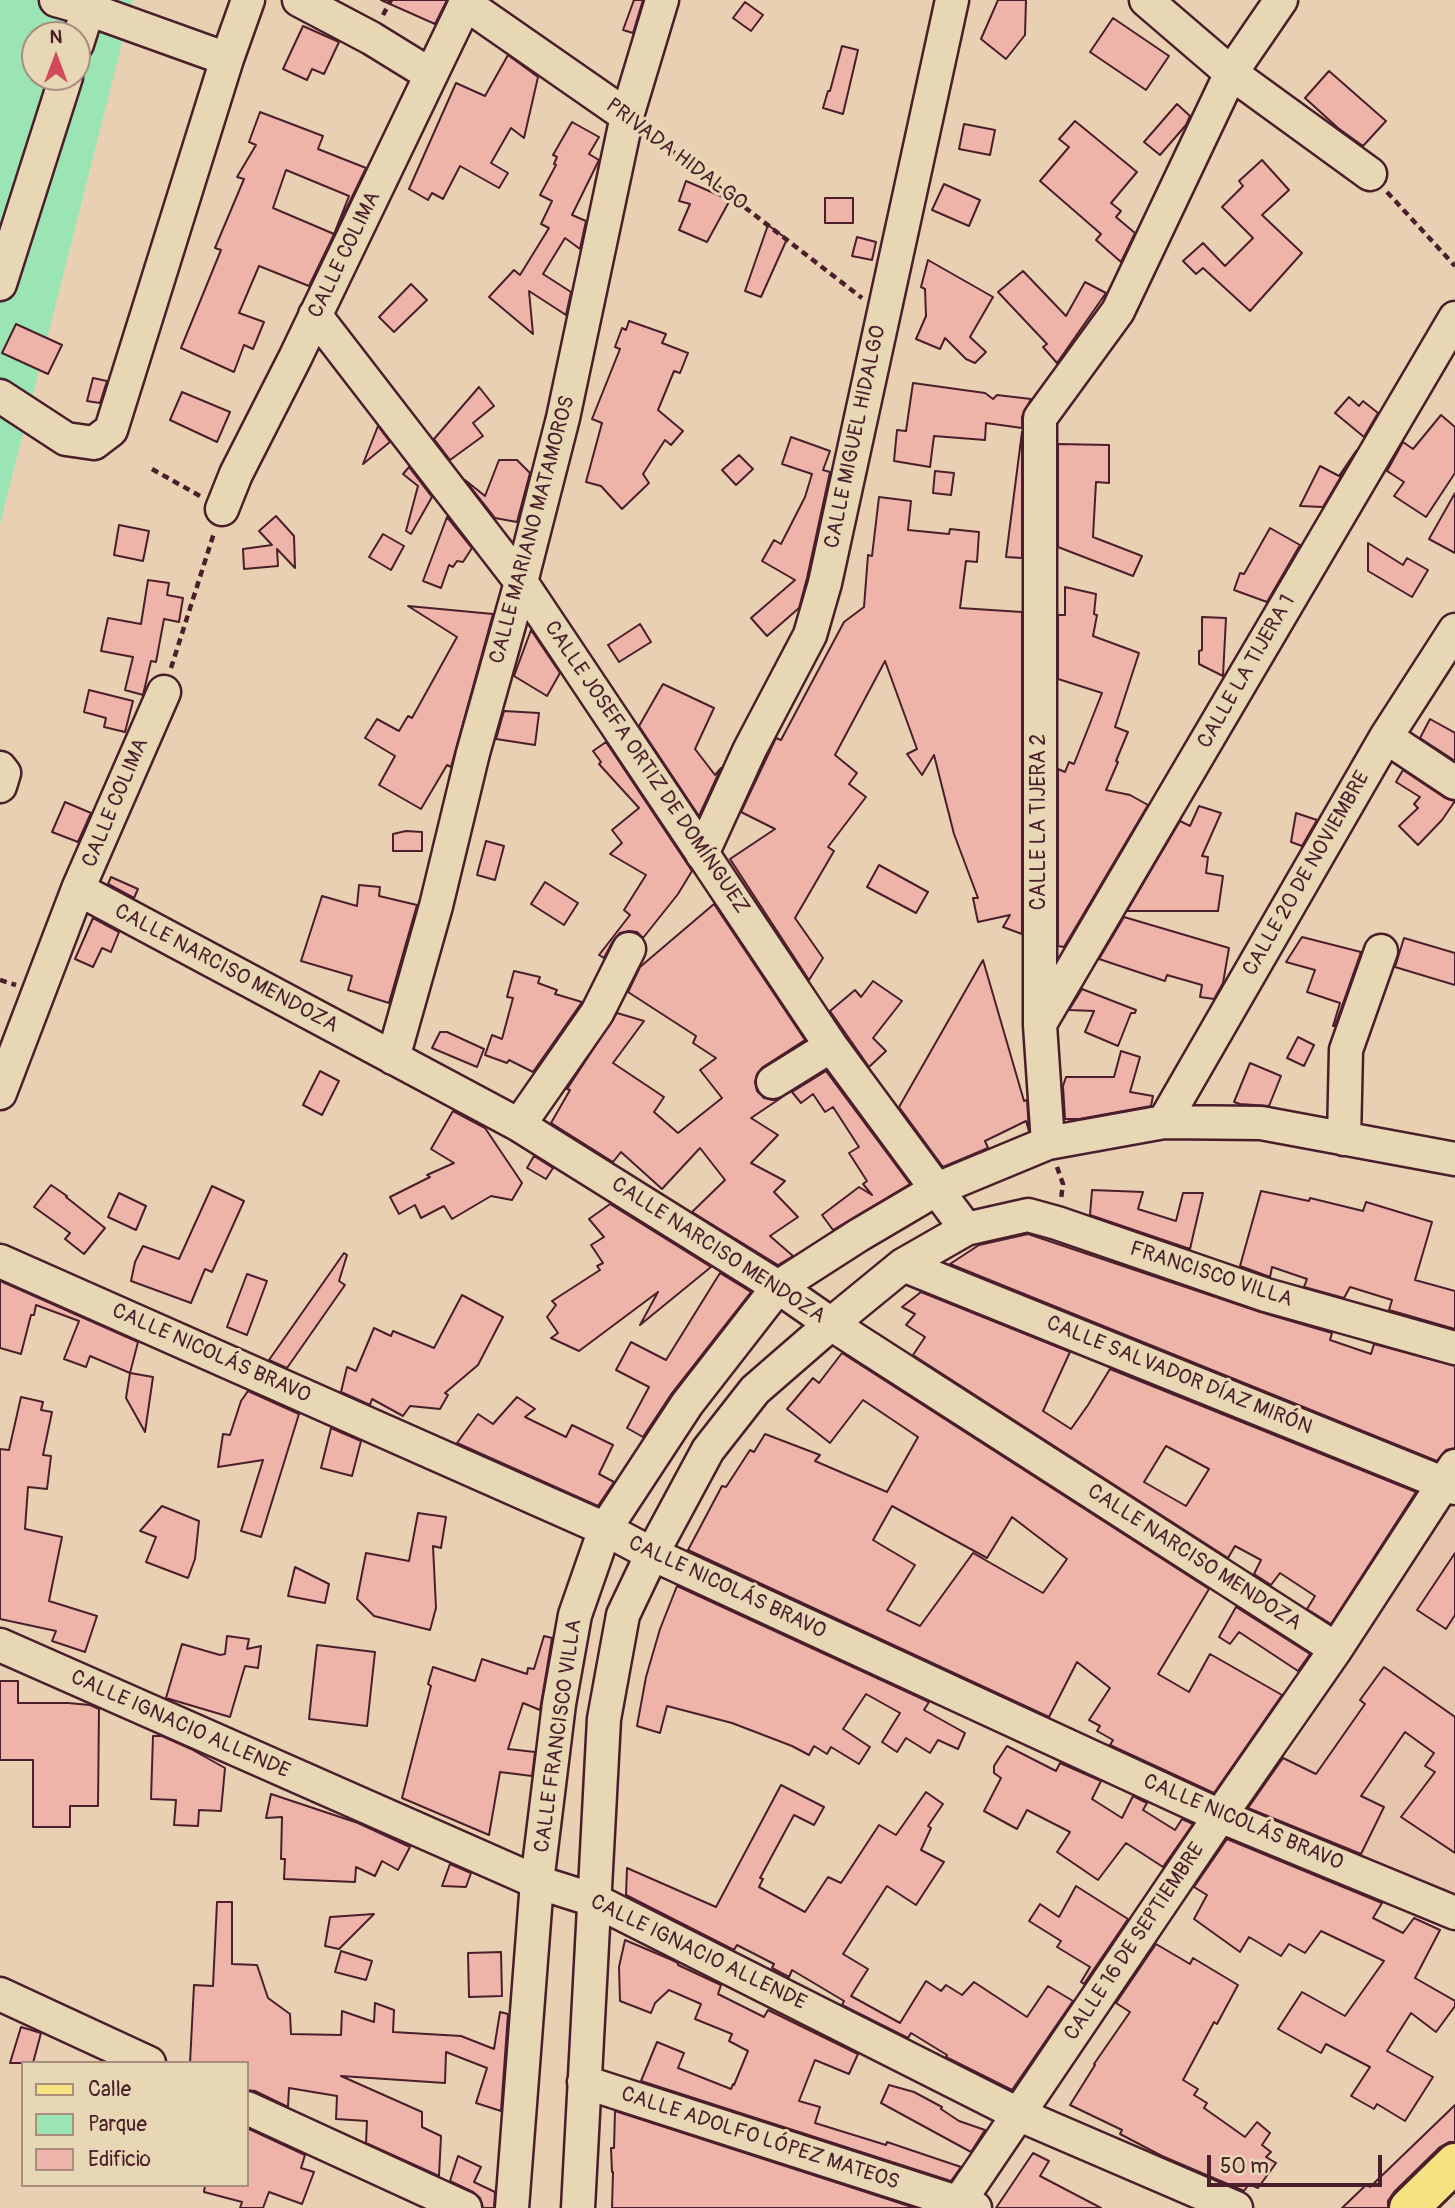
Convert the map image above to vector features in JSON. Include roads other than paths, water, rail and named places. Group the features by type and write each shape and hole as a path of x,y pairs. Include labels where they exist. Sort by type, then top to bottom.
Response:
{"main road":[{"path":"1409,2208 1455,2163"}],"street":[{"path":"56,0 227,58"},
{"path":"0,396 66,439 94,443 111,430 227,58 248,0"},
{"path":"299,0 371,38 431,75"},
{"name":"CALLE MARIANO MATAMOROS","path":"393,1058 436,906 473,753 522,582 566,404 627,116 662,0"},
{"name":"CALLE MIGUEL HIDALGO","path":"702,855 750,749 810,635 825,583 951,0"},
{"path":"1146,0 1231,73 1370,174"},
{"path":"1231,73 1281,0"},
{"name":"CALLE COLIMA","path":"222,509 236,474 467,2"},
{"name":"PRIVADA HIDALGO","path":"467,2 627,116"},
{"path":"84,21 88,9"},
{"name":"CALLE LA TIJERA 2","path":"1048,1143 1040,1025 1040,418 1118,311 1231,73"},
{"path":"0,284 62,91"},
{"name":"CALLE JOSEFA ORTIZ DE DOMÍNGUEZ","path":"316,315 522,582 831,1046 966,1229"},
{"name":"CALLE LA TIJERA 1","path":"1040,1025 1455,318"},
{"name":"CALLE 20 DE NOVIEMBRE","path":"1164,1122 1386,737 1455,630"},
{"name":"CALLE COLIMA","path":"0,1093 78,889 164,692"},
{"path":"1386,737 1455,783"},
{"path":"0,768 4,773 0,786"},
{"name":"CALLE NARCISO MENDOZA","path":"78,889 519,1125 778,1287 831,1324 1336,1649"},
{"path":"519,1125 597,1013 629,949"},
{"path":"1344,1139 1346,1050 1381,951"},
{"path":"773,1082 831,1046"},
{"name":"CALLE FRANCISCO VILLA","path":"512,2208 537,1882 559,1703 575,1615 605,1529 687,1404 778,1287 937,1189 1048,1143 1164,1122 1261,1123 1455,1158"},
{"name":"FRANCISCO VILLA","path":"966,1229 1028,1215 1266,1295 1455,1348"},
{"name":"CALLE FRANCISCO VILLA","path":"578,2208 604,1719 623,1615 652,1554 708,1450 755,1391 904,1265 966,1229"},
{"name":"CALLE NICOLÁS BRAVO","path":"0,1261 605,1529 652,1554 1220,1816 1455,1913"},
{"name":"CALLE SALVADOR DÍAZ MIRÓN","path":"904,1265 1451,1479"},
{"name":"CALLE 16 DE SEPTIEMBRE","path":"963,2206 1020,2115 1220,1816 1451,1479"},
{"name":"CALLE IGNACIO ALLENDE","path":"0,1644 537,1882 594,1900 1020,2115 1236,2208"},
{"path":"0,1994 145,2061"},
{"name":"CALLE ADOLFO LÓPEZ MATEOS","path":"584,2082 963,2206"},
{"path":"248,2108 465,2208"}]}
